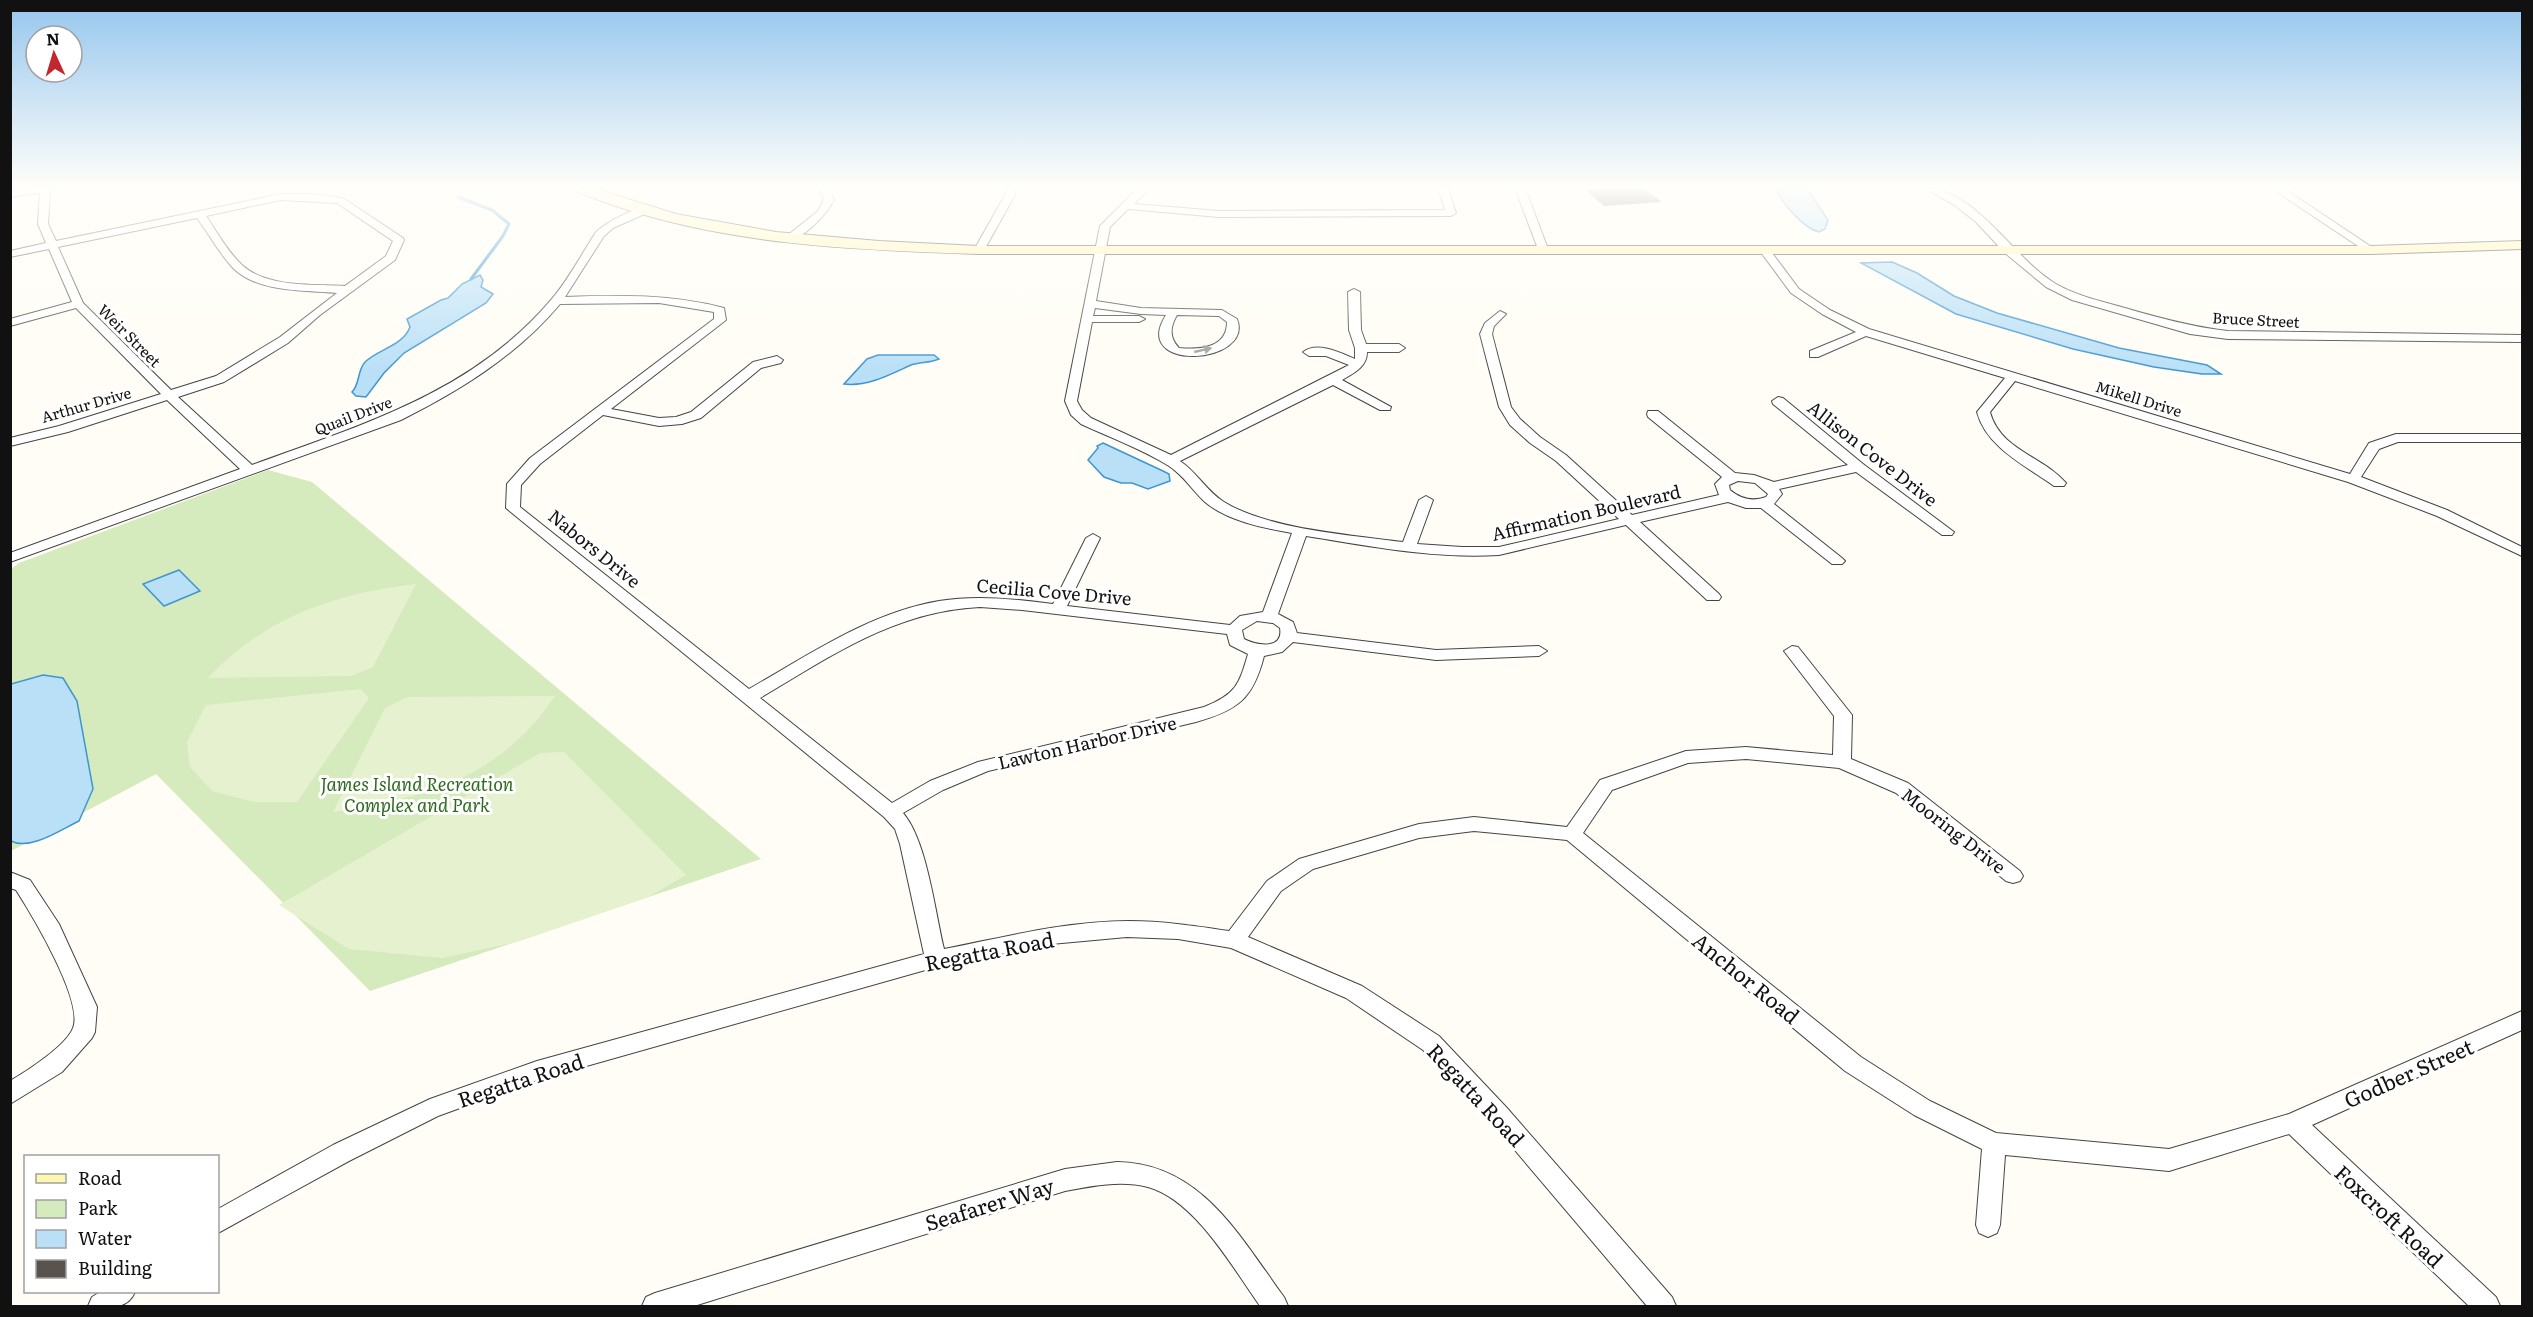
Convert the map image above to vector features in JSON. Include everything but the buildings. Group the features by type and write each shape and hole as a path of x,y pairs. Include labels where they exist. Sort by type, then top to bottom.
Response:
{"main road":[{"path":"963,249 1340,249"},
{"path":"1594,249 2392,249"}],"street":[{"path":"10,254 30,249"},
{"name":"Weir Street","path":"55,249 78,304 170,396 250,471"},
{"path":"226,249 239,268 254,278 281,284 347,290"},
{"name":"Arthur Drive","path":"10,442 170,396 220,379 284,340 392,258 395,249"},
{"name":"Quail Drive","path":"10,558 396,417 446,393 498,360 557,302 590,249"},
{"name":"Affirmation Boulevard","path":"1101,250 1071,401 1076,412 1086,421 1184,469 1206,497 1223,508 1246,518 1300,531 1408,547 1457,552 1499,551 1729,497 1753,504 1764,503"},
{"name":"Bruce Street","path":"2009,250 2050,285 2076,298 2190,330 2228,335 2523,339"},
{"name":"Mikell Drive","path":"1765,251 1795,291 1826,312 1865,332 2353,479 2442,513 2523,552"},
{"path":"1170,461 1333,380 1357,364 1361,348 1355,330 1354,292"},
{"name":"Nabors Drive","path":"557,302 655,297 720,310 720,320 535,461 514,484 513,508 891,812 903,826 910,844 936,959"},
{"path":"10,323 78,304"},
{"path":"1090,304 1141,311 1222,313 1233,321 1234,330 1227,342 1194,353 1176,351 1164,337 1166,325 1174,312"},
{"path":"1500,314 1489,325 1486,334 1505,407 1515,422 1535,440 1561,458 1713,597"},
{"path":"1087,318 1150,319 1166,325"},
{"path":"1814,354 1865,332"},
{"path":"2500,339 2523,353"},
{"path":"1361,348 1399,348"},
{"path":"1309,352 1328,352 1357,364"},
{"path":"602,411 659,422 677,421 696,415 757,365 777,360"},
{"path":"2012,377 1983,412 1987,427 2007,447 2059,483"},
{"path":"1333,380 1385,407"},
{"name":"Allison Cove Drive","path":"1778,401 1858,467 1947,532"},
{"path":"1653,414 1732,478"},
{"path":"2353,479 2374,446 2396,438 2523,438"},
{"path":"1729,497 1722,491 1722,484 1732,478 1751,477 1772,487 1858,467"},
{"path":"1764,503 1773,500 1775,494 1772,487"},
{"path":"1408,547 1426,500"},
{"path":"1764,503 1837,561"},
{"path":"1269,616 1300,531"},
{"path":"1058,609 1093,538"},
{"name":"Cecilia Cove Drive","path":"748,697 924,602 974,602 1058,609 1234,630"},
{"path":"1269,616 1286,624 1290,630 1290,637 1278,648 1257,651 1236,641 1234,630 1246,619 1269,616"},
{"path":"1290,637 1436,661 1539,651"},
{"name":"Lawton Harbor Drive","path":"891,812 926,789 953,776 984,766 1197,716 1215,709 1247,686 1257,651"},
{"path":"1792,651 1843,715 1842,762"},
{"name":"Mooring Drive","path":"1572,834 1606,785 1686,757 1746,753 1842,762 1902,788 2013,876"},
{"path":"1234,940 1274,886 1306,864 1419,831 1474,824 1572,834"},
{"name":"Anchor Road","path":"1572,834 1853,1064 1922,1108 1994,1143 2169,1160 2293,1124"},
{"path":"10,879 23,885 49,924 86,1007 84,1032 54,1065 10,1094"},
{"name":"Regatta Road","path":"219,1221 341,1153 430,1109 537,1071 936,959 1051,936 1127,929 1178,931 1234,940 1354,992 1431,1043 1499,1115 1663,1306"},
{"name":"Godber Street","path":"2293,1124 2523,1020"},
{"name":"Foxcroft Road","path":"2293,1124 2487,1306"},
{"path":"1988,1225 1994,1143"},
{"name":"Seafarer Way","path":"655,1306 1065,1180 1110,1173 1149,1176 1188,1195 1221,1233 1275,1306"},
{"path":"101,1306 120,1293"}],"green space":[{"name":"James Island Recreation Complex and Park","path":"268,470 312,482 761,859 370,991 156,774 11,851 11,569 19,563"},
{"path":"416,584 373,667 351,676 208,678 254,639 303,612 357,594"},
{"path":"361,689 369,698 297,802 254,802 212,791 190,767 187,742 206,705"},
{"path":"555,696 533,724 510,747 485,765 458,780 400,799 333,812 385,708 407,697"},
{"path":"564,752 686,875 648,897 520,941 442,958 349,949 279,905 540,753"}],"water":[{"path":"1892,262 1917,273 1954,296 1997,313 2119,348 2207,365 2221,374 2202,374 2154,367 2073,349 1956,314 1861,263"},
{"path":"480,275 483,280 481,287 493,294 486,303 404,353 384,373 366,397 356,396 352,392 365,362 402,339 407,333 410,327 407,319 448,298 462,284"},
{"path":"878,355 934,355 939,359 911,365 870,382 844,384 867,359"},
{"path":"1103,443 1169,474 1170,481 1148,489 1104,477 1088,460 1098,448 1097,446"},
{"path":"179,570 200,591 164,606 143,584"},
{"path":"43,675 63,678 77,701 93,789 79,821 45,838 19,843 11,841 11,684"}],"waterway":[{"path":"471,279 493,249"}]}
